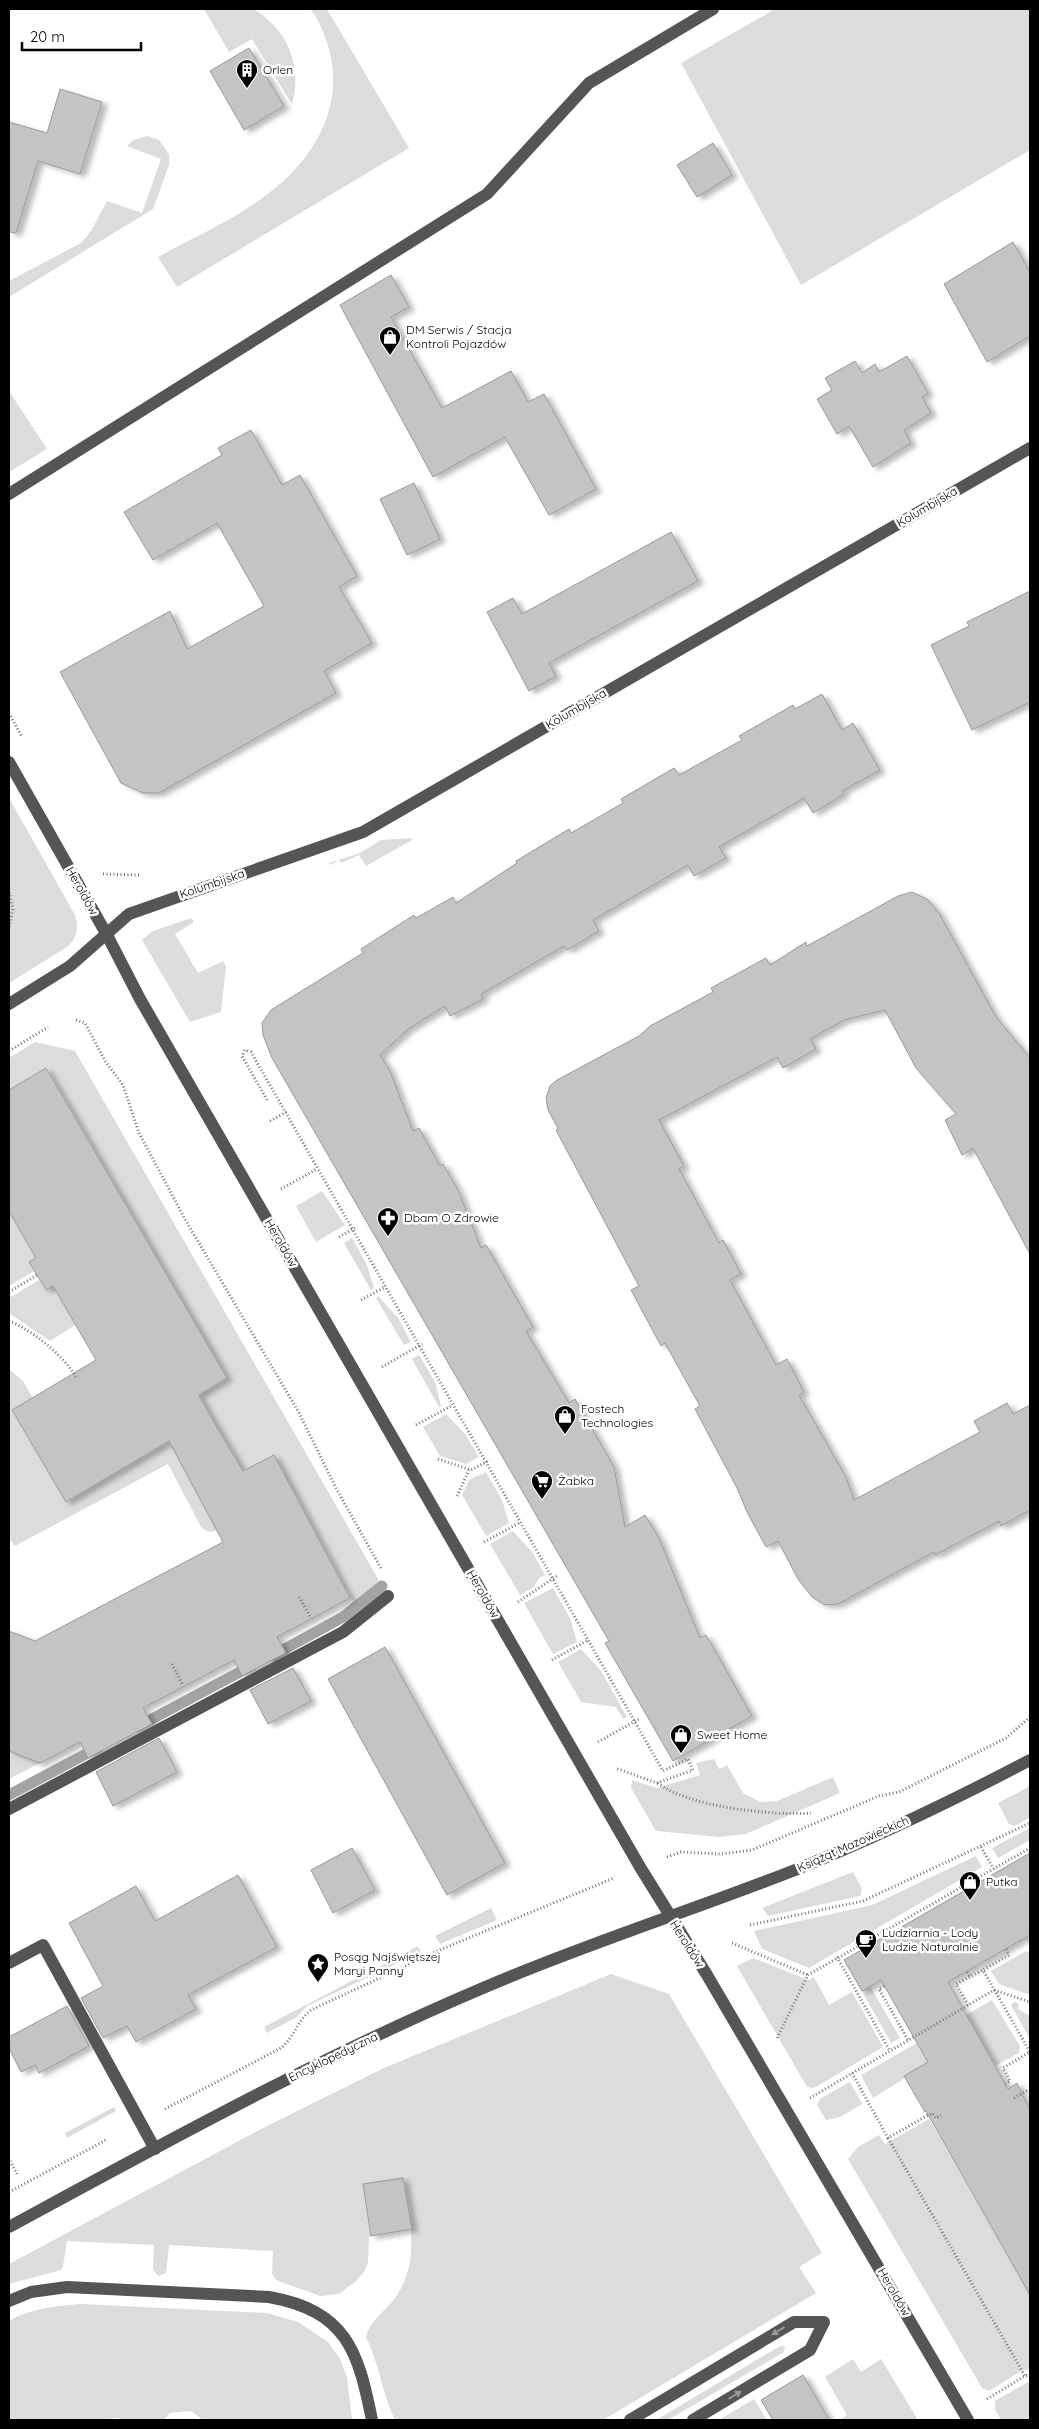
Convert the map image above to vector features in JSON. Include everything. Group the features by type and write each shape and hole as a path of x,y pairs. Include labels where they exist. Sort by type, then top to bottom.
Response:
{"street":[{"path":"9,494 487,194 589,82 714,9"},
{"name":"Kolumbijska","path":"9,1004 70,966 129,914 363,832 1030,448"},
{"name":"Heroldów","path":"9,762 107,935 140,999 640,1867 717,1992 968,2420"},
{"path":"9,1809 343,1632 388,1596"},
{"name":"Książąt Mazowieckich","path":"670,1916 798,1869 934,1808 1030,1760"},
{"name":"Encyklopedyczna","path":"9,2227 281,2082 389,2029 485,1987 620,1933 670,1916"},
{"path":"9,1963 42,1945 155,2149"},
{"path":"9,2300 31,2292 67,2287 284,2299 315,2312 332,2322 342,2333 353,2349 359,2365 372,2420"},
{"path":"630,2420 794,2322 824,2322 810,2350 693,2420"}],"path":[{"path":"9,892 12,909 9,927"},
{"path":"76,1020 85,1023 105,1062 124,1085 139,1133 186,1221 308,1429 337,1490 383,1572"},
{"path":"9,1051 48,1027"},
{"path":"267,1100 242,1056 245,1050 251,1052 286,1112 385,1287 421,1345 453,1405 488,1461 553,1579 637,1721 664,1771 688,1759 693,1770 657,1783"},
{"path":"270,1121 286,1112"},
{"path":"279,1190 317,1169"},
{"path":"338,1237 353,1228"},
{"path":"9,1292 37,1276"},
{"path":"361,1300 385,1287"},
{"path":"9,1321 20,1326 47,1346 68,1364 76,1377"},
{"path":"381,1368 421,1345"},
{"path":"414,1426 453,1405"},
{"path":"432,1457 469,1470"},
{"path":"456,1499 469,1470 488,1461"},
{"path":"481,1543 521,1522"},
{"path":"516,1603 557,1576"},
{"path":"299,1596 311,1619"},
{"path":"549,1662 588,1640"},
{"path":"172,1664 183,1686"},
{"path":"157,2113 280,2048 289,2040 303,2018 313,2010 442,1949 640,1867 681,1852 734,1853 760,1847 879,1796 899,1792 1006,1738 1030,1717"},
{"path":"597,1743 637,1721"},
{"path":"611,1767 657,1783 666,1789 725,1807 782,1815 811,1812"},
{"path":"750,1926 863,1901 1030,1823"},
{"path":"981,1847 993,1868"},
{"path":"774,2043 808,1975 1024,1849 1030,1849"},
{"path":"1012,1856 1015,1861"},
{"path":"960,1887 963,1891"},
{"path":"885,1930 888,1935"},
{"path":"874,1936 877,1941"},
{"path":"732,1942 808,1975"},
{"path":"858,1946 860,1950"},
{"path":"968,2005 956,1984 1009,1955 1006,1950"},
{"path":"837,1957 890,2051"},
{"path":"986,1961 989,1966"},
{"path":"983,1970 994,1990 1030,2002"},
{"path":"983,1970 1030,2052 1003,2068 1010,2081 1005,2084"},
{"path":"966,1972 970,1977"},
{"path":"884,1986 879,1988 908,2040"},
{"path":"807,2099 994,1990"},
{"path":"852,2073 1025,2376"},
{"path":"1014,2098 1030,2089"},
{"path":"888,2138 932,2113 936,2118 941,2115"},
{"path":"9,2192 107,2140"},
{"path":"10,2161 17,2174"},
{"path":"983,2401 1025,2376 1030,2375"}],"shaded area":[{"path":"239,8 253,10 262,14 276,27 288,47 295,69 295,93 292,104 252,39 229,52 204,9"},
{"path":"311,9 327,9 409,148 177,287 158,257 224,222 261,199 284,180 303,160 318,137 328,114 333,89 332,63 325,36"},
{"path":"775,9 1030,9 1030,150 801,285 681,63"},
{"path":"147,136 159,140 169,154 169,165 153,209 9,297 9,281 81,243 91,231 107,201 142,213 161,159 127,146 133,140"},
{"path":"9,391 47,449 9,472"},
{"path":"9,798 75,915 77,928 75,937 67,947 9,983"},
{"path":"411,838 412,840 366,866 359,855 341,863 339,860 330,865 329,863 360,853 381,840"},
{"path":"191,918 194,922 175,934 198,973 223,961 226,966 221,1012 190,1022 142,940 153,931"},
{"path":"35,1042 75,1051 381,1584 355,1606 274,1455 243,1471 214,1531 208,1532 201,1527 168,1464 15,1546 9,1538 9,1369 23,1381 33,1398 12,1411 66,1502 211,1417 199,1395 227,1378 47,1068 9,1090 9,1058"},
{"path":"322,1191 345,1225 316,1242 296,1206"},
{"path":"11,1215 36,1258 29,1262 34,1271 9,1286 9,1217"},
{"path":"352,1238 367,1265 374,1288 371,1290 344,1243"},
{"path":"39,1280 45,1290 53,1286 75,1325 50,1341 9,1313 9,1298"},
{"path":"378,1296 398,1318 411,1342 404,1345 376,1298"},
{"path":"419,1355 435,1382 441,1406 439,1407 412,1359"},
{"path":"446,1414 465,1434 479,1457 466,1464 440,1456 423,1427"},
{"path":"486,1472 502,1500 509,1523 486,1536 462,1495 469,1480"},
{"path":"513,1531 533,1553 545,1575 539,1578 534,1587 520,1595 490,1544"},
{"path":"553,1588 570,1618 577,1642 553,1654 524,1603"},
{"path":"581,1649 601,1671 627,1717 623,1719 616,1707 581,1702 558,1662"},
{"path":"9,1751 40,1763 9,1779"},
{"path":"714,1759 719,1769 727,1765 743,1793 760,1802 777,1801 833,1777 840,1793 746,1834 719,1837 656,1831 631,1788 632,1780 657,1788 700,1775 696,1763"},
{"path":"1030,1786 1030,1817 1015,1826 1009,1824 998,1803"},
{"path":"1030,1828 1030,1840 998,1858 992,1848"},
{"path":"976,1856 982,1867 809,1968 762,1949 754,1931 872,1905"},
{"path":"853,1872 862,1889 860,1896 768,1916 762,1908"},
{"path":"491,1908 497,1920 440,1944 435,1936"},
{"path":"418,1946 421,1952 307,2006 297,2017 267,2033 264,2027"},
{"path":"1026,1951 1030,1953 1030,1995 999,1984 991,1971"},
{"path":"753,1958 808,1980 814,1977 829,2005 852,1992 883,2047 814,2088 807,2087 737,1966"},
{"path":"611,1974 669,1994 822,2253 799,2267 816,2293 603,2420 395,2420 366,2337 374,2321 395,2298 408,2270 411,2240 403,2178 363,2185 371,2236 369,2237 368,2263 364,2272 356,2281 339,2294 320,2296 276,2280 272,2274 273,2251 169,2245 166,2273 158,2276 153,2269 154,2245 67,2241 61,2270 9,2284 9,2264 263,2128 384,2068"},
{"path":"870,1986 900,2038 891,2043 862,1991"},
{"path":"992,2000 1020,2046 1019,2053 995,2066 904,2076 905,2078 873,2098 861,2075"},
{"path":"1014,2002 1019,2004 1018,2009 1030,2016 1030,2039 1011,2005"},
{"path":"850,2082 862,2104 840,2117 826,2120 817,2105 820,2099"},
{"path":"114,2107 116,2111 67,2138 65,2133"},
{"path":"929,2119 1021,2279 1030,2282 1030,2369 1023,2370 989,2391 982,2388 848,2159 858,2147 879,2135 885,2144"},
{"path":"81,2304 267,2313 298,2322 328,2342 340,2359 347,2377 352,2420 203,2420 191,2411 170,2413 164,2420 121,2420 118,2418 95,2420 9,2420 9,2321 35,2310"},
{"path":"780,2346 785,2346 784,2352 668,2420 656,2420"},
{"path":"853,2359 861,2372 881,2359 918,2420 839,2420 847,2415 825,2377"},
{"path":"1028,2382 1030,2383 1030,2420 1001,2420 995,2409 995,2401"},
{"path":"754,2399 767,2420 719,2420"}],"building":[{"name":"Orlen","path":"249,48 284,106 244,130 210,71"},
{"path":"60,89 102,102 80,174 38,161 16,233 9,232 9,122 47,133"},
{"path":"713,143 732,175 697,197 677,165"},
{"path":"1013,242 1030,272 1030,336 987,362 944,284"},
{"path":"391,275 409,307 391,317 442,408 511,371 528,402 544,394 596,489 549,515 505,437 433,477 340,305"},
{"path":"907,356 928,393 922,397 931,413 904,430 911,443 873,467 849,426 837,434 817,399 832,390 825,378 855,361 862,373 875,364 879,372"},
{"path":"251,430 282,485 300,475 357,576 339,587 372,643 324,671 336,693 159,793 143,793 121,783 60,672 170,611 187,649 264,606 217,523 153,560 124,512 222,455 218,448"},
{"path":"414,483 440,539 407,555 380,499"},
{"path":"671,532 698,581 549,663 556,676 529,691 487,612 513,598 522,614"},
{"path":"1030,591 1030,702 972,730 931,645 969,626 967,622"},
{"path":"822,694 842,730 853,723 880,770 842,791 844,794 813,813 804,798 719,847 726,858 694,876 688,865 593,920 599,931 567,950 564,946 481,994 483,999 450,1016 445,1006 408,1029 380,1055 390,1071 413,1131 419,1128 440,1166 443,1164 458,1190 481,1248 486,1245 533,1327 526,1331 569,1403 575,1399 614,1467 625,1527 645,1515 659,1538 700,1638 706,1635 752,1716 673,1761 605,1643 609,1641 272,1058 263,1035 262,1023 271,1010 363,953 361,949 414,915 416,918 453,897 456,903 517,863 516,861 569,829 571,833 623,803 621,799 674,768 679,775 742,740 739,736 793,705 795,709"},
{"path":"912,892 927,899 939,913 996,1017 1030,1058 1030,1254 973,1148 962,1155 945,1120 956,1114 916,1068 885,1010 844,1020 810,1039 816,1049 783,1068 777,1057 659,1120 684,1166 679,1169 719,1243 723,1240 741,1274 730,1280 776,1365 787,1359 804,1392 799,1395 846,1477 854,1500 980,1432 974,1421 1007,1403 1013,1414 1030,1405 1030,1510 1001,1526 999,1521 935,1555 934,1552 838,1604 825,1605 812,1597 798,1579 778,1541 766,1547 695,1409 700,1406 665,1343 661,1346 631,1290 639,1286 556,1130 558,1128 548,1110 546,1098 550,1086 557,1080 639,1036 650,1026 713,992 711,988 766,958 770,965 806,942 807,946 898,896"},
{"path":"46,1068 227,1378 199,1395 211,1417 243,1471 274,1455 350,1598 277,1637 286,1653 242,1676 234,1660 143,1708 152,1724 88,1758 80,1742 40,1763 9,1751 9,1631 35,1641 223,1542 169,1441 66,1502 12,1410 96,1360 53,1286 46,1290 29,1262 36,1258 9,1211 9,1090"},
{"path":"385,1647 505,1863 447,1895 328,1679"},
{"path":"293,1668 311,1701 268,1724 250,1690"},
{"path":"159,1738 177,1772 113,1806 96,1772"},
{"path":"352,1848 375,1890 333,1913 311,1870"},
{"path":"1030,1853 1030,1935 948,1982 1008,2089 1017,2083 1030,2110 1030,2295 926,2111 904,2076 928,2062 881,1980 862,1991 844,1960"},
{"path":"238,1875 277,1947 188,1995 196,2009 136,2042 127,2026 103,2038 81,1998 103,1986 69,1923 136,1886 155,1921"},
{"path":"67,2006 89,2046 39,2073 35,2065 21,2072 9,2048 9,2037"},
{"path":"403,2178 412,2229 371,2236 363,2184"},
{"path":"803,2375 829,2420 773,2420 761,2400"}],"waterway":[{"path":"272,1656 343,1617 382,1586"},
{"path":"137,1727 253,1665"},
{"path":"9,1795 99,1747"}],"place":[{"name":"Orlen","path":"247,89"},
{"name":"DM Serwis / Stacja Kontroli Pojazdów","path":"390,356"},
{"name":"Dbam O Zdrowie","path":"388,1237"},
{"name":"Fostech Technologies","path":"565,1435"},
{"name":"Żabka","path":"542,1500"},
{"name":"Sweet Home","path":"681,1754"},
{"name":"Putka","path":"970,1901"},
{"name":"Ludziarnia - Lody Ludzie Naturalnie","path":"866,1959"},
{"name":"Posąg Najświętszej Maryi Panny","path":"318,1983"}]}
